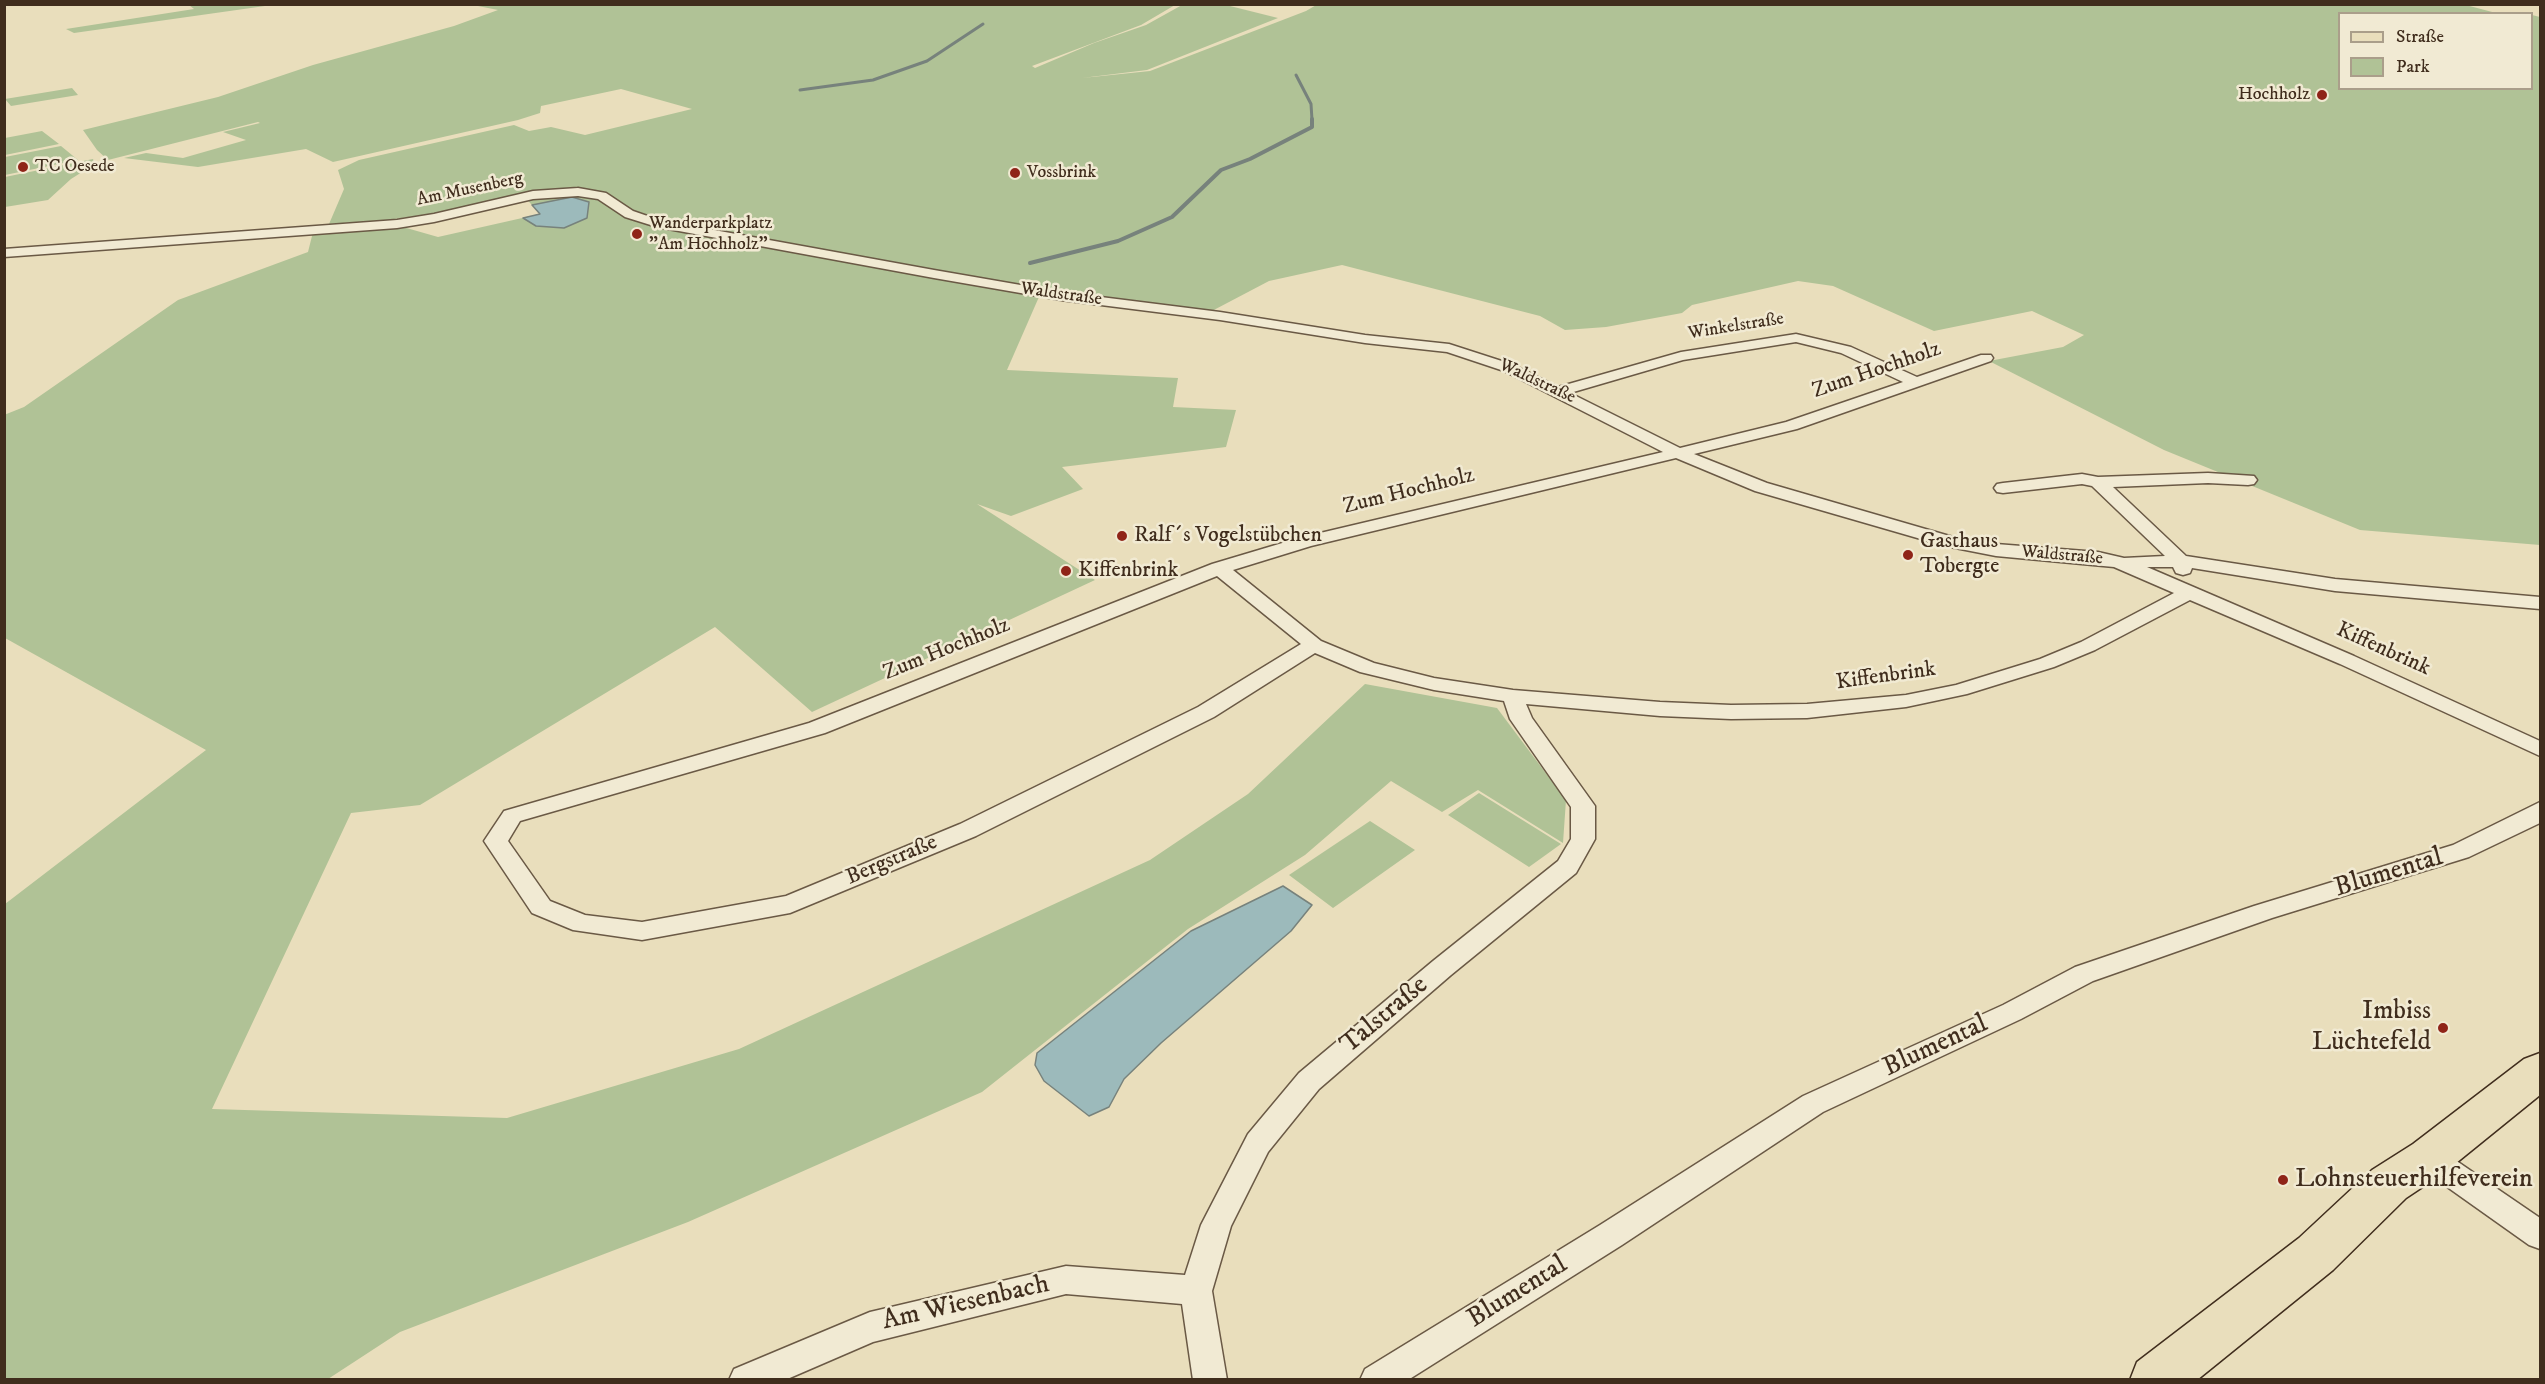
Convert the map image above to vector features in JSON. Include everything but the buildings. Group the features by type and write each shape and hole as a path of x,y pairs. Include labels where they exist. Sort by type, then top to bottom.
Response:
{"main road":[{"path":"2156,1380 2316,1254 2390,1184 2429,1158 2541,1071"}],"street":[{"name":"Am Musenberg","path":"4,253 397,224 434,218 533,195 565,192 602,196 629,214 657,223 933,274"},
{"name":"Waldstraße","path":"933,274 1061,296 1220,316 1365,339 1449,348 1500,364 1727,476 1951,542 1996,550 2098,558 2119,562 2180,561 2335,585 2541,603"},
{"name":"Winkelstraße","path":"1560,392 1681,356 1796,338 1846,350 1916,382"},
{"name":"Zum Hochholz","path":"512,816 817,728 1219,568 1305,542 1791,426 1986,358"},
{"path":"2003,488 2082,479 2098,482 2208,478 2248,480"},
{"path":"2098,482 2180,561 2190,592"},
{"name":"Waldstraße","path":"2119,562 2190,592"},
{"name":"Kiffenbrink","path":"1219,568 1314,645 1367,668 1434,684 1513,696 1660,709 1731,712 1808,711 1906,701 1960,690 2047,663 2088,646 2190,592 2348,660 2541,749"},
{"name":"Bergstraße","path":"512,816 496,841 541,907 582,924 642,932 790,904 968,830 1206,712 1314,645"},
{"name":"Talstraße","path":"1210,1380 1196,1291 1216,1225 1258,1143 1309,1081 1442,968 1567,867 1583,839 1583,806 1521,719 1513,696"},
{"name":"Blumental","path":"1377,1380 1611,1235 1813,1104 2012,1012 2084,974 2263,912 2461,852 2533,817 2541,810"},
{"path":"2429,1158 2541,1234"},
{"name":"Am Wiesenbach","path":"746,1380 870,1327 1066,1280 1196,1291"}],"green space":[{"path":"1318,4 2462,4 2492,12 2338,12 2338,90 2533,90 2533,15 2540,17 2540,545 2360,530 2164,450 1989,361 2063,347 2084,335 2032,311 1934,331 1833,286 1798,281 1692,305 1682,313 1606,327 1565,330 1540,316 1342,265 1269,281 1210,312 1042,290 1007,370 1178,378 1173,407 1236,410 1226,447 1062,467 1083,489 1011,516 977,504 1095,580 812,712 715,627 420,805 351,813 212,1109 507,1118 739,1049 1150,860 1248,794 1365,684 1497,708 1566,800 1563,843 1478,790 1442,812 1391,781 1305,855 1188,929 982,1092 688,1222 400,1332 328,1379 5,1379 5,904 206,750 5,638 4,415 24,407 178,300 308,252 313,232 396,225 438,237 540,214 522,194 436,213 388,220 329,224 344,189 338,170 359,160 514,125 529,131 551,127 585,135 692,109 621,89 541,106 540,113 518,120 333,162 306,149 198,167 124,158 146,153 183,158 246,140 223,132 260,123 258,122 108,160 97,150 83,130 218,97 313,65 454,26 498,10 473,5 1175,5 1141,25 1032,66 1035,68 1094,43 1146,25 1182,5 1226,5 1278,18 1147,70 1082,78 1150,71 1306,11"},
{"path":"189,5 272,5 74,33 66,29 194,9"},
{"path":"72,88 78,95 11,106 5,99"},
{"path":"42,131 59,144 5,155 5,138"},
{"name":"TC Oesede","path":"61,146 78,160 5,175 5,157"},
{"path":"93,159 94,162 90,167 71,179 48,200 5,207 5,177"},
{"path":"1479,793 1561,844 1529,867 1448,815"},
{"path":"1370,821 1415,850 1333,908 1289,875"}],"water":[{"path":"572,197 589,202 587,218 564,228 536,226 523,218 540,214 532,205"},
{"path":"1283,886 1312,905 1291,931 1161,1043 1124,1079 1109,1107 1089,1116 1044,1081 1035,1065 1037,1053 1191,931"}],"waterway":[{"path":"800,90 873,80 927,61 983,24"},
{"path":"1296,75 1311,104 1312,120"},
{"path":"1030,263 1118,241 1172,217 1221,170 1250,159 1312,127 1312,120"}],"place":[{"name":"Hochholz","path":"2322,95"},
{"name":"TC Oesede","path":"23,167"},
{"name":"Vossbrink","path":"1015,173"},
{"name":"Wanderparkplatz \"Am Hochholz\"","path":"637,234"},
{"name":"Ralf´s Vogelstübchen","path":"1122,536"},
{"name":"Gasthaus Tobergte","path":"1908,555"},
{"name":"Kiffenbrink","path":"1066,571"},
{"name":"Imbiss Lüchtefeld","path":"2443,1028"},
{"name":"Lohnsteuerhilfeverein","path":"2283,1180"}]}
